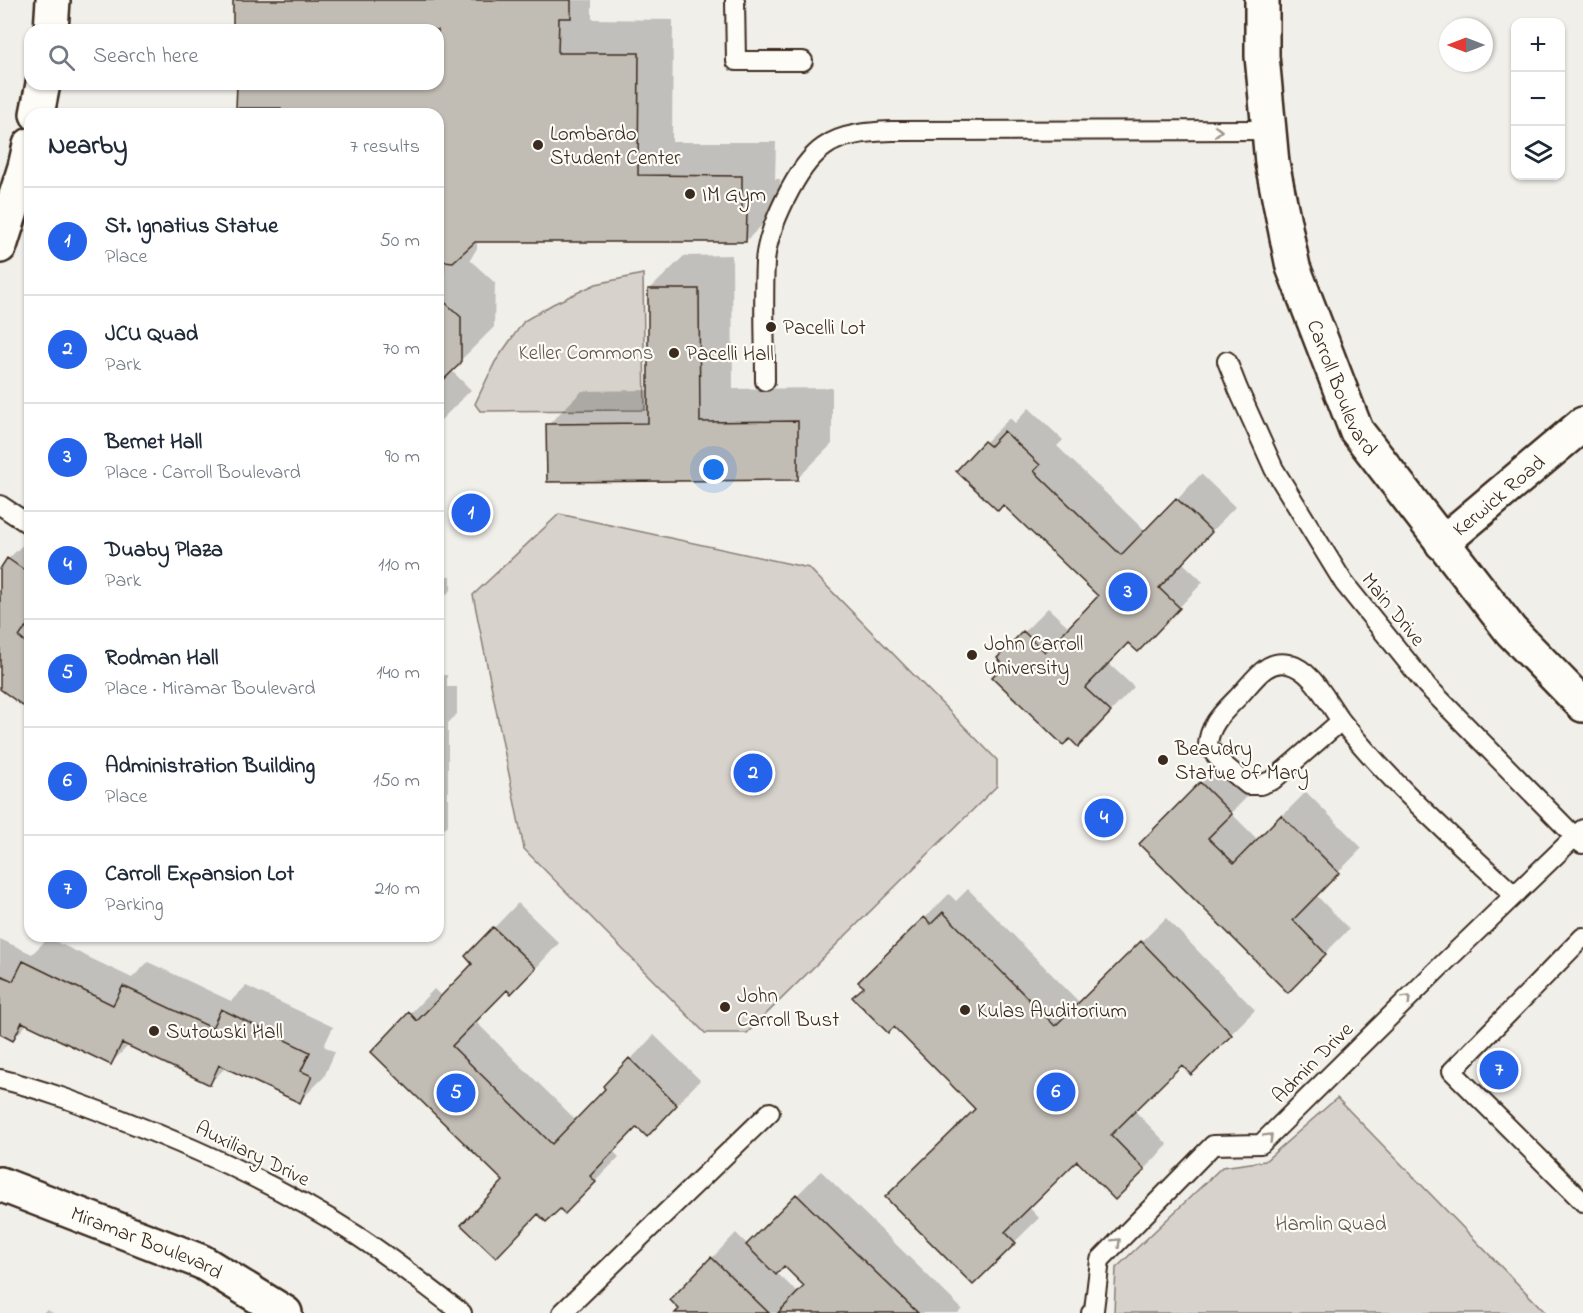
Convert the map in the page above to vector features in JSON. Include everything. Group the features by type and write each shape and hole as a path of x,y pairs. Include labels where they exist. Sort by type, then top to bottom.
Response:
{"street":[{"path":"51,24 53,0"},
{"name":"Carroll Boulevard","path":"1262,0 1262,56 1272,163 1293,267 1356,430 1510,631 1583,705"},
{"path":"38,108 42,90"},
{"path":"0,246 21,161"},
{"name":"Kerwick Road","path":"1442,543 1583,424"},
{"name":"Miramar Boulevard","path":"0,1184 202,1262 285,1313"}],"lane":[{"path":"735,0 736,62 803,62"},
{"path":"765,381 765,260 777,217 798,173 824,146 858,133 894,131 1269,130"},
{"name":"Main Drive","path":"1227,361 1274,469 1344,583 1427,686 1580,837"},
{"path":"0,505 24,521"},
{"path":"1341,722 1273,780 1260,785 1248,785 1224,765 1208,746 1208,737 1214,724 1264,669 1275,663 1288,664 1300,669 1326,696 1341,722 1375,761 1514,895"},
{"name":"Admin Drive","path":"1091,1313 1094,1310 1100,1260 1213,1145 1261,1144 1514,895 1580,837"},
{"path":"1583,937 1452,1071 1583,1202"},
{"name":"Auxiliary Drive","path":"0,1079 35,1087 171,1139 267,1182 357,1236 462,1313"},
{"path":"562,1313 770,1112"}],"green space":[{"name":"Keller Commons","path":"643,274 645,410 480,411 475,404 495,362 524,321 553,304 596,284"},
{"path":"559,514 809,568 997,760 997,786 747,1033 705,1033 524,849 473,595"},
{"name":"Hamlin Quad","path":"1337,1098 1546,1313 1114,1313 1116,1268 1222,1167 1265,1161"}],"building":[{"name":"Lombardo Student Center","path":"233,0 571,0 571,18 559,18 558,53 639,53 638,175 742,176 742,213 747,213 746,242 475,242 453,262 444,261 444,108 236,108 237,90 444,90 444,24 233,24"},
{"name":"Pacelli Hall","path":"648,289 699,289 700,422 798,421 798,480 547,482 546,424 648,423"},
{"path":"444,301 461,317 461,363 444,379"},
{"path":"1004,431 1040,465 1034,471 1121,555 1176,498 1212,532 1159,588 1180,608 1138,652 1128,643 1085,688 1111,712 1078,747 1070,739 1063,745 992,677 1004,665 997,658 1023,631 1045,652 1098,596 1003,505 998,511 956,471 984,441 990,446"},
{"path":"7,558 24,570 24,630 19,637 24,641 24,707 0,689 0,569"},
{"path":"1200,782 1232,814 1208,838 1234,863 1281,815 1339,873 1293,920 1326,954 1288,993 1139,844"},
{"path":"943,912 1055,1026 1141,941 1232,1035 1191,1075 1182,1065 1111,1135 1145,1170 1115,1200 1077,1161 1005,1232 1016,1243 973,1285 885,1197 975,1109 894,1027 888,1033 852,997 864,987 858,982 924,917 931,924"},
{"path":"493,927 536,968 511,994 507,990 452,1046 552,1144 605,1089 603,1086 629,1058 677,1105 647,1137 637,1127 590,1176 596,1182 565,1214 560,1209 546,1222 538,1214 496,1258 461,1225 503,1181 371,1052 409,1012 417,1021 472,964 465,956"},
{"name":"Sutowski Hall","path":"23,961 113,1005 123,986 212,1028 221,1009 310,1052 301,1071 312,1076 300,1103 219,1065 210,1085 122,1043 111,1065 22,1022 13,1041 0,1034 0,975 13,981"},
{"path":"796,1194 918,1313 778,1313 804,1286 784,1266 776,1275 746,1245"},
{"path":"711,1257 769,1313 675,1313 679,1309 670,1300"}],"place":[{"name":"Lombardo Student Center","path":"538,145"},
{"name":"IM Gym","path":"690,194"},
{"name":"Pacelli Lot","path":"771,327"},
{"name":"Pacelli Hall","path":"674,353"},
{"name":"St. Ignatius Statue","path":"471,513"},
{"name":"Bernet Hall","path":"1128,592"},
{"name":"John Carroll University","path":"972,655"},
{"name":"Beaudry Statue of Mary","path":"1163,760"},
{"name":"JCU Quad","path":"753,773"},
{"name":"Duaby Plaza","path":"1104,818"},
{"name":"John Carroll Bust","path":"725,1007"},
{"name":"Kulas Auditorium","path":"965,1010"},
{"name":"Sutowski Hall","path":"154,1031"},
{"name":"Carroll Expansion Lot","path":"1499,1070"},
{"name":"Administration Building","path":"1056,1092"},
{"name":"Rodman Hall","path":"456,1093"}]}
